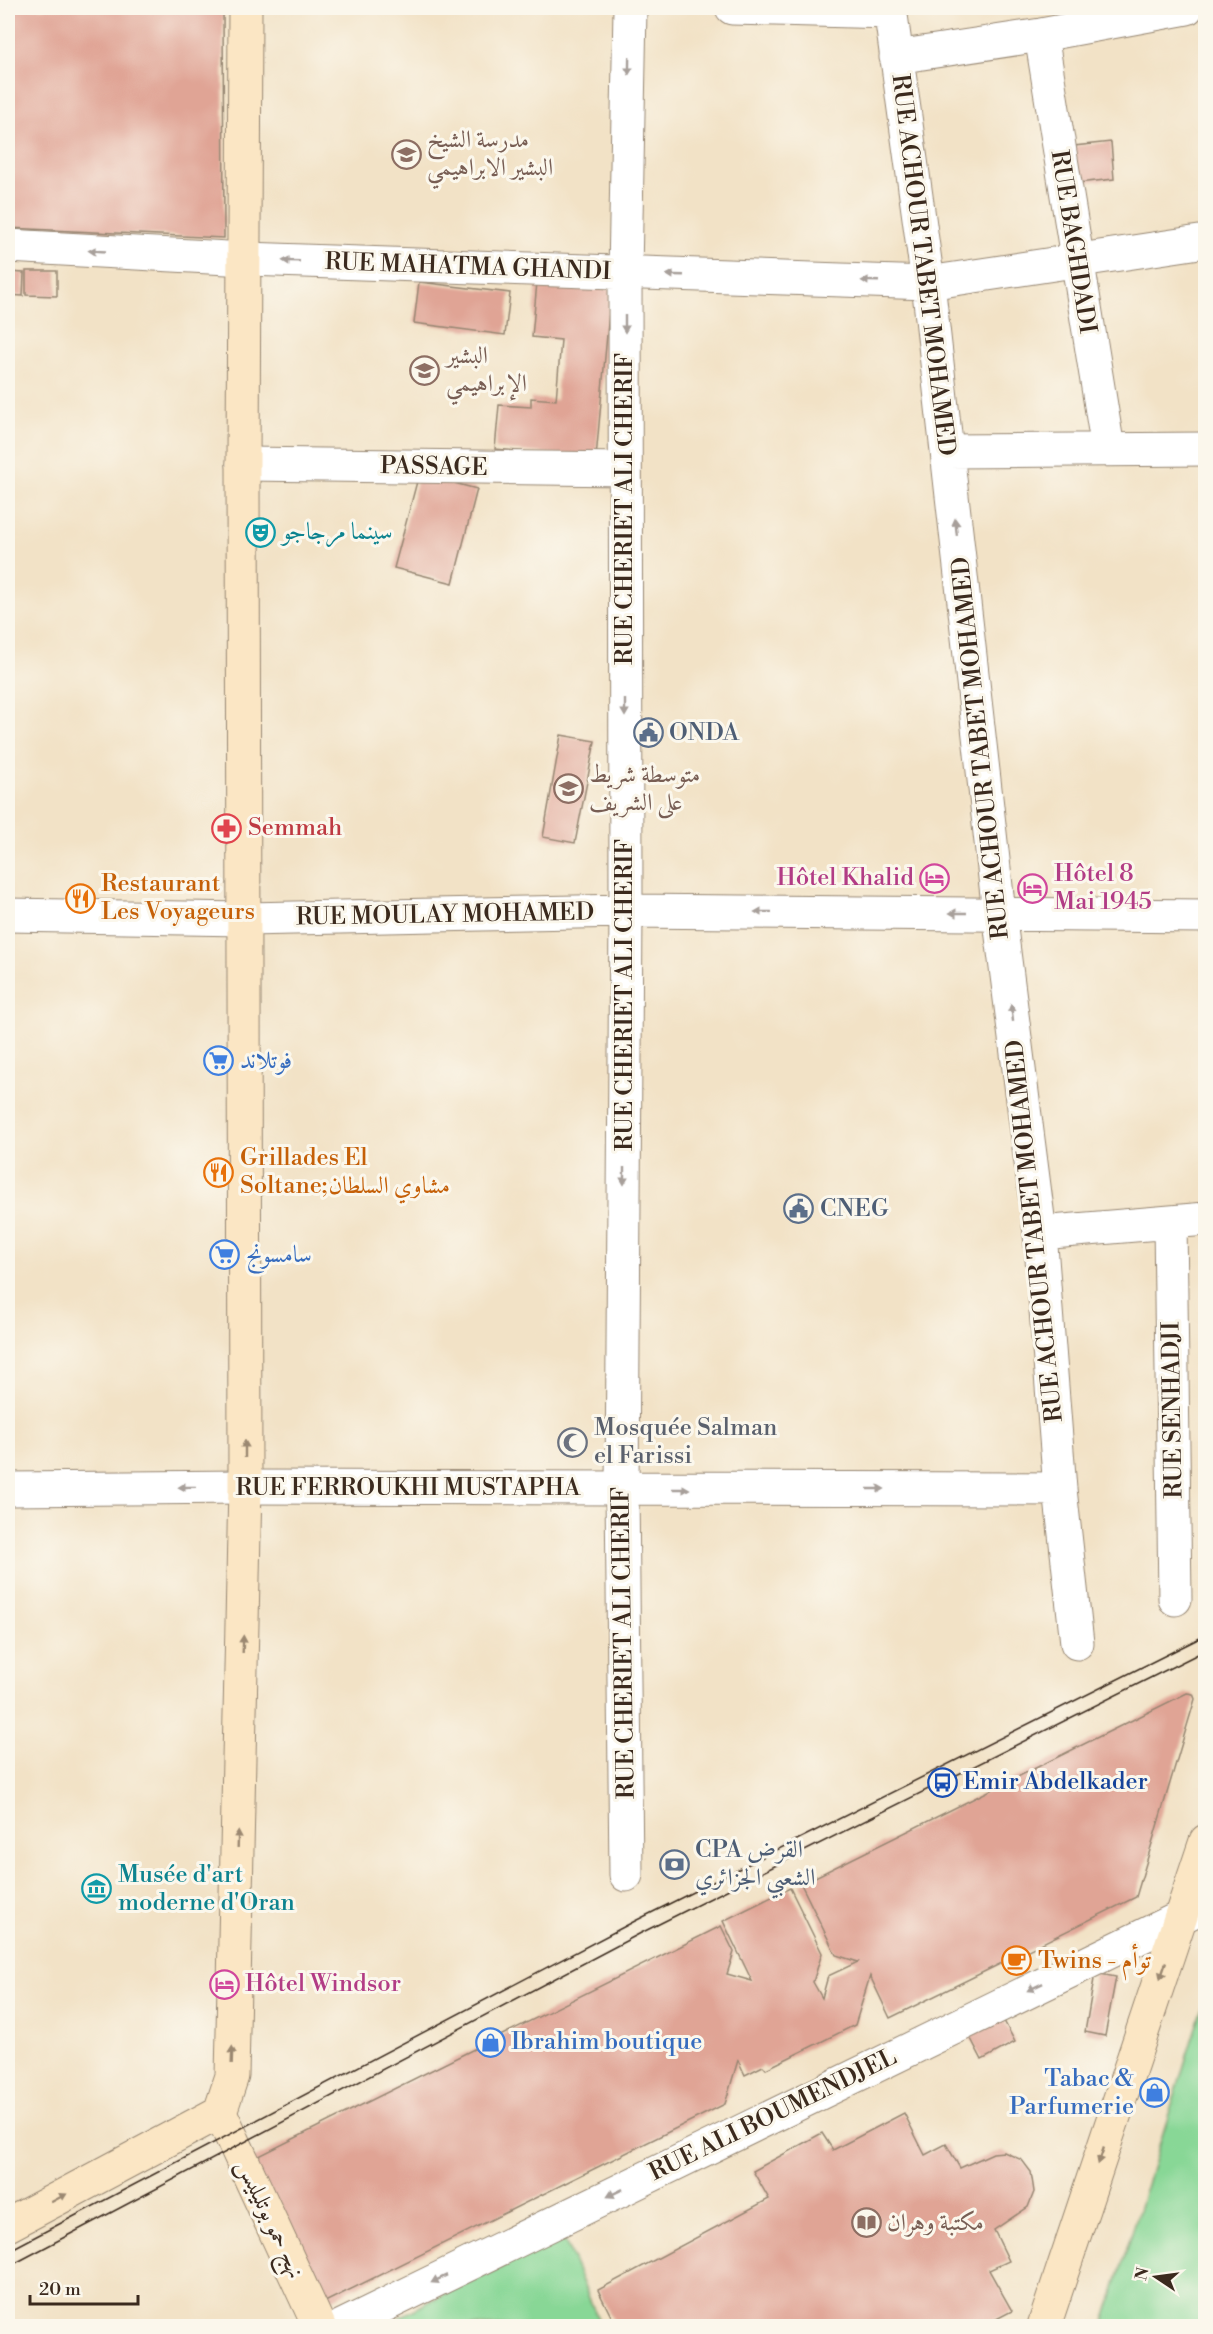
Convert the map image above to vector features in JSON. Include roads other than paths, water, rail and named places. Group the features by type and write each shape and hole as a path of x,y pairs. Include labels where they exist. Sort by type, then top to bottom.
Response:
{"main road":[{"path":"8,2225 220,2112 232,2076 245,1487 243,464 246,259 245,8"},
{"path":"1044,2326 1194,1910 1206,1841"},
{"name":"نهج حمو بوتليليس","path":"220,2112 319,2326"}],"street":[{"name":"RUE CHERIET ALI CHERIF","path":"626,1875 622,1489 626,911 625,273 630,8"},
{"path":"732,8 891,10"},
{"path":"896,57 1041,35 1187,8"},
{"path":"1203,8 1206,21"},
{"name":"RUE ACHOUR TABET MOHAMED","path":"891,10 928,283 999,913 1040,1233 1060,1489 1077,1643"},
{"name":"RUE BAGHDADI","path":"1041,35 1075,261 1108,449"},
{"name":"RUE MAHATMA GHANDI","path":"8,246 246,259 928,283 1206,242"},
{"path":"947,451 1206,449"},
{"name":"PASSAGE","path":"243,464 625,469"},
{"name":"RUE MOULAY MOHAMED","path":"8,915 243,918 626,911 1206,916"},
{"path":"1040,1233 1206,1219"},
{"name":"RUE SENHADJI","path":"1170,1222 1175,1599"},
{"name":"RUE FERROUKHI MUSTAPHA","path":"8,1489 245,1487 1060,1489"},
{"name":"RUE ALI BOUMENDJEL","path":"342,2326 1194,1910"}],"tram line":[{"path":"8,2251 635,1921 1206,1635"},
{"path":"8,2267 641,1933 1206,1650"}],"place":[{"name":"مدرسة الشيخ البشير الابراهيمي","path":"406,154"},
{"name":"البشير الإبراهيمي","path":"425,370"},
{"name":"سينما مرجاجو","path":"261,532"},
{"name":"ONDA","path":"648,733"},
{"name":"متوسطة شريط على الشريف","path":"568,789"},
{"name":"Semmah","path":"227,828"},
{"name":"Hôtel Khalid","path":"935,878"},
{"name":"Hôtel 8 Mai 1945","path":"1033,888"},
{"name":"Restaurant Les Voyageurs","path":"80,898"},
{"name":"فوتلاند","path":"219,1061"},
{"name":"Grillades El Soltane;مشاوي السلطان","path":"219,1172"},
{"name":"CNEG","path":"799,1209"},
{"name":"سامسونج","path":"225,1255"},
{"name":"Mosquée Salman el Farissi","path":"573,1442"},
{"name":"Emir Abdelkader","path":"942,1782"},
{"name":"CPA القرض الشعبي الجزائري","path":"674,1864"},
{"name":"Musée d'art moderne d'Oran","path":"97,1889"},
{"name":"Twins - توأم","path":"1017,1961"},
{"name":"Hôtel Windsor","path":"224,1984"},
{"name":"Ibrahim boutique","path":"490,2042"},
{"name":"Tabac & Parfumerie","path":"1155,2093"},
{"name":"مكتبة وهران","path":"866,2223"}]}
